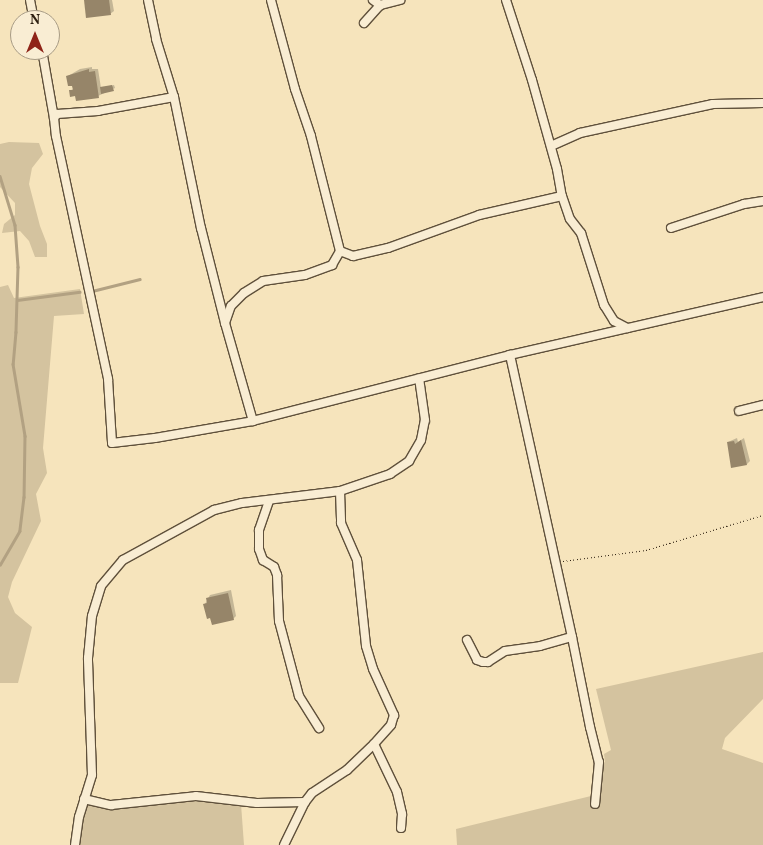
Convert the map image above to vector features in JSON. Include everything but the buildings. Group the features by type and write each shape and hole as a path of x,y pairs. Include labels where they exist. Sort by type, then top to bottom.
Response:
{"street":[{"path":"148,0 156,40 174,97 201,228 224,323 253,421"},
{"path":"224,323 231,306 244,293 262,281 305,275 332,265 340,251 311,136 295,89 271,0"},
{"path":"364,22 376,2 400,0"},
{"path":"506,0 551,146 562,196 570,219 581,233 604,305 614,321 627,328"},
{"path":"44,60 56,136 108,380 112,443 155,438 253,421 510,354 763,298"},
{"path":"54,118 57,114 98,110 174,97"},
{"path":"551,146 580,133 712,104 763,103"},
{"path":"340,251 353,256 388,248 479,215 562,196"},
{"path":"671,228 744,204 763,201"},
{"path":"510,354 599,762 595,804"},
{"path":"75,845 84,799 92,775 88,658 92,616 101,586 123,560 214,510 242,503 340,491 390,474 409,461 421,440 424,420 419,378"},
{"path":"739,411 763,405"},
{"path":"284,845 305,802 312,793 347,770 391,725 394,715 373,669 366,646 357,560 341,523 340,491"},
{"path":"269,501 259,530 259,549 263,560 274,567 277,575 279,621 300,696 319,728"},
{"path":"467,640 476,660 488,662 505,651 540,646 572,637"},
{"path":"374,744 397,792 402,814 401,828"},
{"path":"84,799 111,805 196,796 257,803 305,802"}],"path":[{"path":"555,562 606,553 646,550 763,515"}],"shaded area":[{"path":"9,142 39,143 43,154 32,168 29,184 40,226 47,244 47,257 35,257 29,241 20,231 2,233 4,224 15,215 15,203 0,187 0,144"},
{"path":"8,285 14,298 80,289 84,314 54,316 43,448 47,473 36,494 41,521 12,582 8,597 15,613 32,627 18,683 0,683 0,287"},
{"path":"763,652 763,699 725,738 722,749 763,763 763,845 457,845 456,829 591,796 594,770 605,762 604,754 611,750 596,689"},
{"path":"205,801 241,804 244,845 79,845 86,805"}],"waterway":[{"path":"0,176 15,225 18,267 13,364 25,436 24,497 20,531 0,565"},
{"path":"92,291 140,279"},
{"path":"17,300 79,292"}]}
